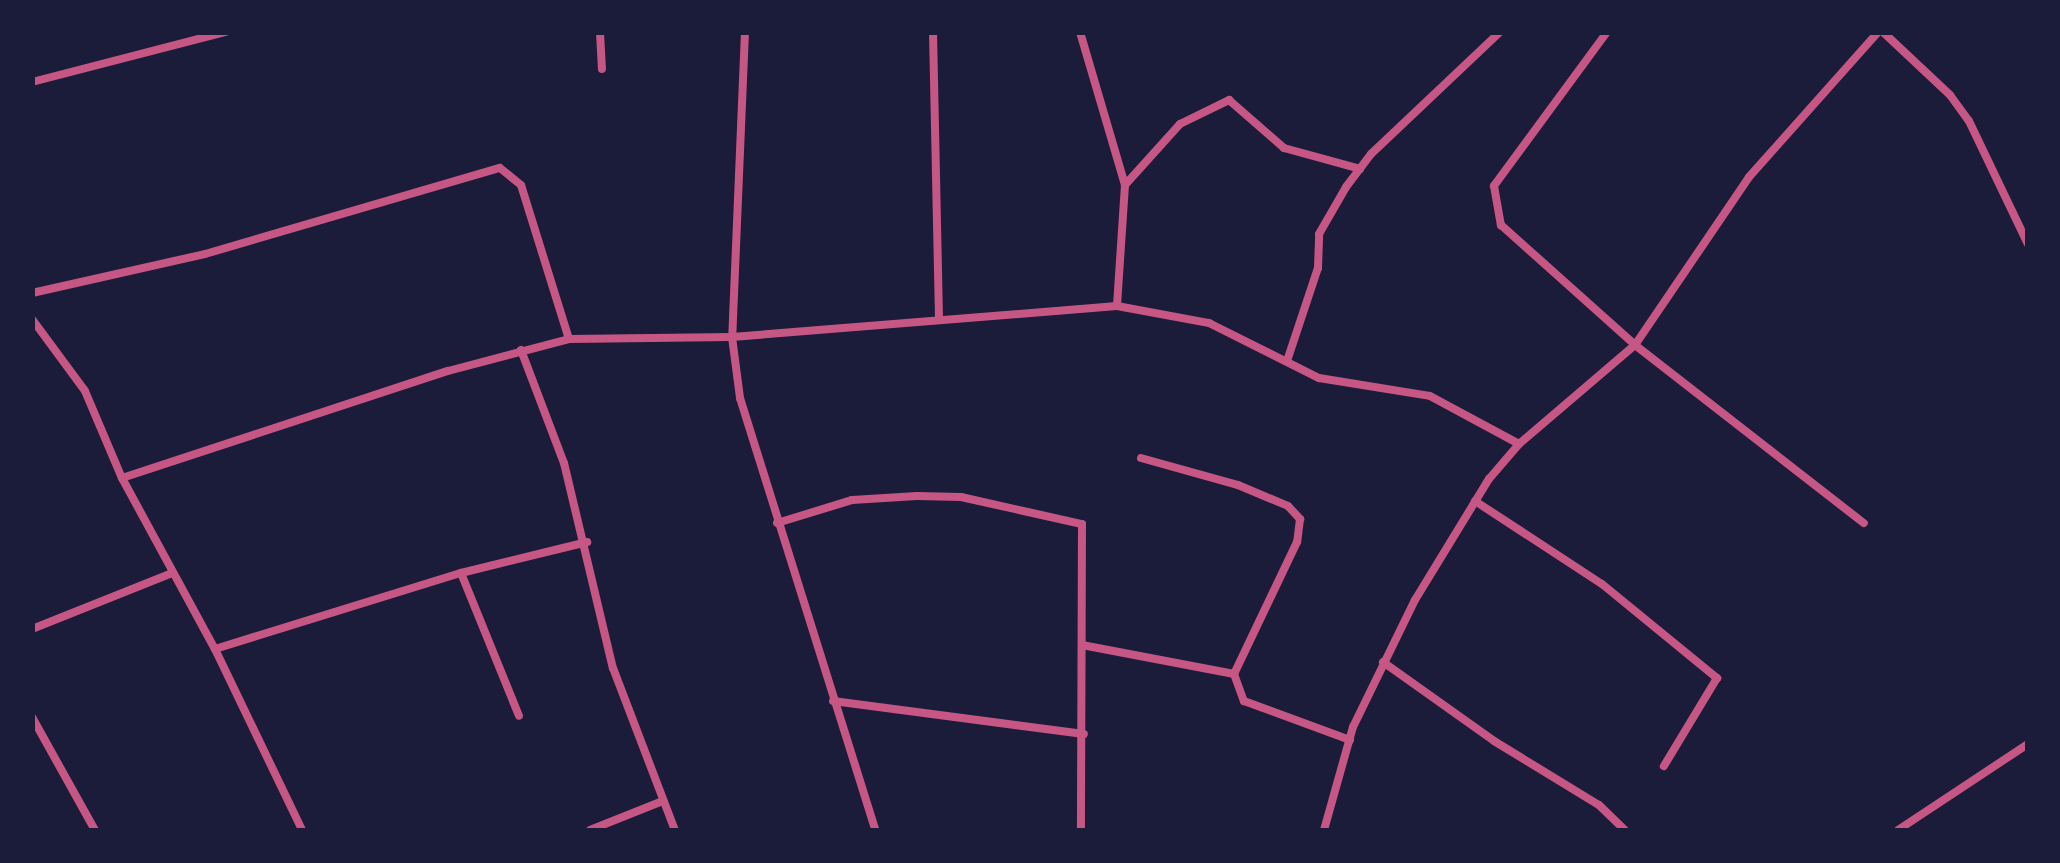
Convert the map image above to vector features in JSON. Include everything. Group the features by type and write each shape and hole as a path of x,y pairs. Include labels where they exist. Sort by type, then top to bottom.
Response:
{"street":[{"path":"32,82 226,32"},
{"path":"600,32 602,69"},
{"path":"745,32 732,337 740,398 876,830"},
{"path":"933,32 939,320"},
{"path":"1080,32 1126,185 1117,306"},
{"path":"1286,361 1314,283 1319,234 1360,169 1500,32"},
{"path":"1606,32 1494,186 1494,208 1501,225 1635,346 1864,523"},
{"path":"1324,830 1350,740 1384,662 1476,500 1519,444 1635,346 1749,178 1880,32 1950,95 1969,121 2028,244"},
{"path":"1126,185 1180,124 1229,100 1284,148 1360,169"},
{"path":"32,292 205,254 500,168 521,185 569,339"},
{"path":"122,478 521,350 569,339 732,337 1117,306 1209,323 1318,378 1430,396 1519,444"},
{"path":"32,318 85,392 122,478 215,649 302,830"},
{"path":"521,350 587,542 613,668 675,830"},
{"path":"1141,458 1238,485 1288,506 1300,519 1297,542 1234,674 1244,701 1350,740"},
{"path":"777,522 852,500 917,496 1070,516 1086,538 1081,830"},
{"path":"1476,500 1602,584 1717,678 1664,766"},
{"path":"215,649 461,573 587,542"},
{"path":"32,629 172,573"},
{"path":"461,573 519,716"},
{"path":"1082,645 1234,674"},
{"path":"1384,662 1494,742 1599,805 1625,830"},
{"path":"833,702 1084,734"},
{"path":"32,717 95,830"},
{"path":"1898,830 2028,744"},
{"path":"590,830 662,801"}]}
